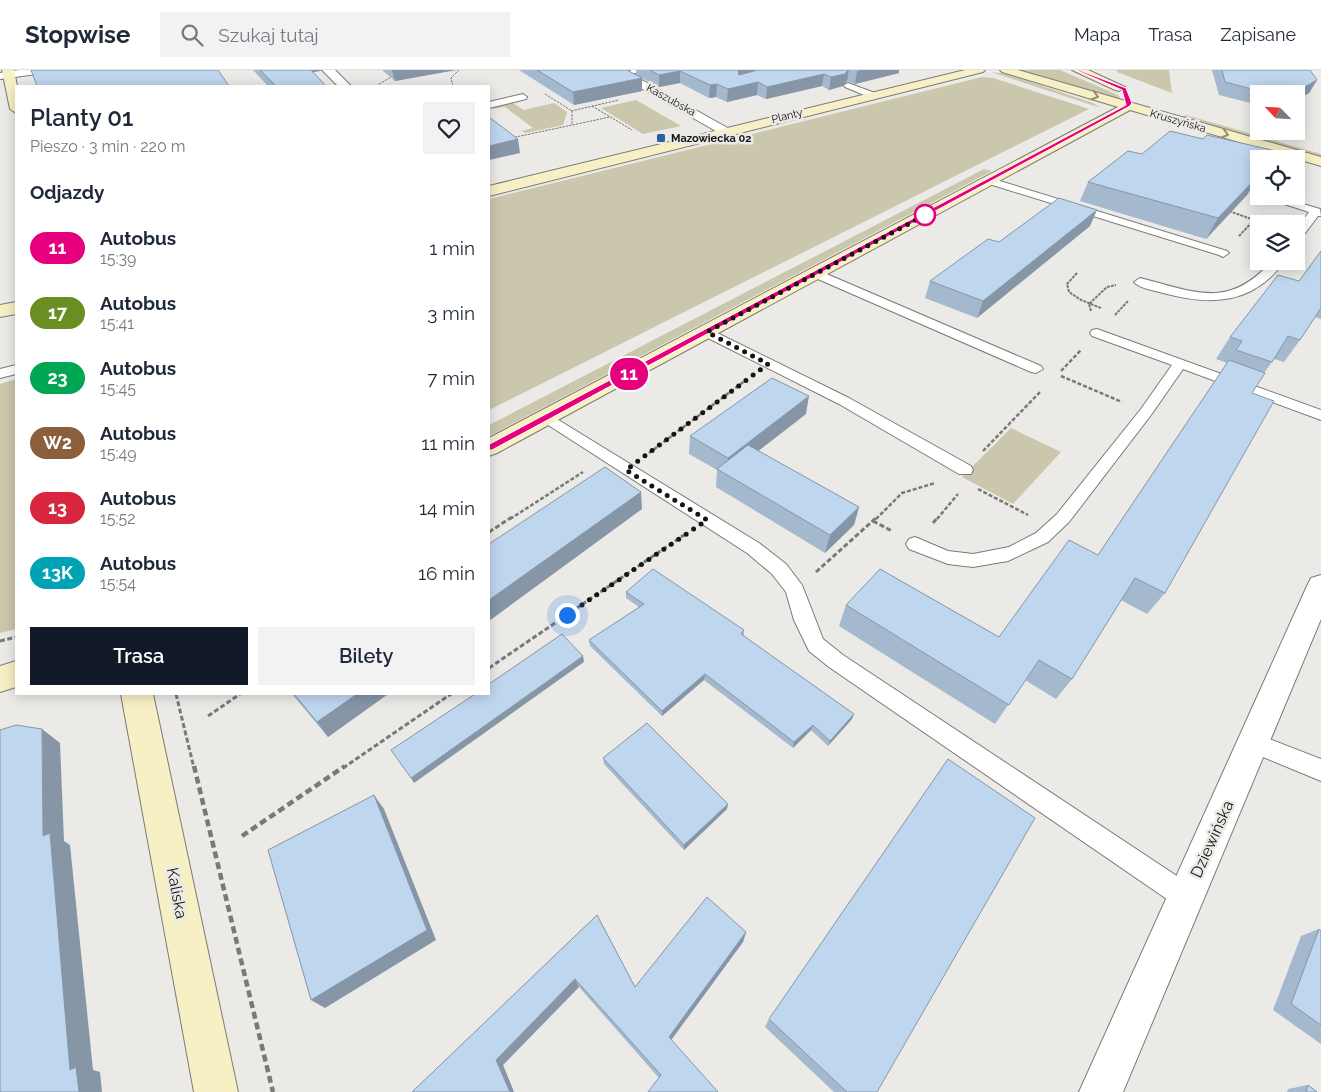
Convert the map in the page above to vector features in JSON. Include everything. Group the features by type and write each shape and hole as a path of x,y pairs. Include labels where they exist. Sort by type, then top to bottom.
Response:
{"street":[{"path":"15,106 6,74 44,70"},
{"path":"328,70 344,85"},
{"name":"Planty","path":"941,78 957,70"},
{"name":"Planty","path":"490,191 979,70"},
{"name":"Kruszyńska","path":"1006,70 1132,96 1321,150"},
{"name":"Kruszyńska","path":"1078,70 1132,96 1321,162"},
{"name":"Kaszubska","path":"619,72 726,131"},
{"path":"490,447 990,181 1132,96"},
{"path":"0,310 15,308"},
{"name":"Dziewińska","path":"1101,1092 1321,586"},
{"path":"0,680 15,674"},
{"name":"Kaliska","path":"137,695 216,1092"}],"lane":[{"path":"619,72 644,70"},
{"path":"848,85 872,95"},
{"path":"490,105 523,97"},
{"path":"990,181 1223,253"},
{"path":"1293,205 1318,212 1305,227"},
{"path":"1140,282 1187,297 1216,298 1256,286 1271,270"},
{"path":"815,273 1036,369"},
{"path":"707,332 840,399 963,477"},
{"path":"1097,333 1321,415"},
{"path":"916,544 957,560 976,561 995,558 1038,540 1054,529 1146,412 1180,364"},
{"path":"0,374 15,370"},
{"path":"547,418 626,470 754,548 779,569 795,590 804,620 816,645 836,661 1186,897"},
{"path":"1254,743 1321,770"}],"path":[{"path":"450,71 458,71"},
{"path":"453,85 451,78 458,71"},
{"path":"378,85 392,78 387,74"},
{"path":"592,106 634,131"},
{"path":"507,139 610,117"},
{"path":"1250,219 1228,212 1236,207 1234,200 1264,209"},
{"path":"1259,215 1265,205"},
{"path":"1223,253 1250,224"},
{"path":"1089,304 1106,286 1120,283 1121,279 1116,273 1117,270 1136,277 1140,282 1141,287 1058,374 1146,412"},
{"path":"1077,273 1069,280 1067,288 1074,297 1107,310"},
{"path":"1089,304 1097,333"},
{"path":"626,470 768,364"},
{"path":"916,544 963,477 1045,388"},
{"path":"490,531 606,456"},
{"path":"795,590 854,540 902,493 963,477 1054,529"},
{"path":"490,667 707,520"},
{"path":"0,641 15,637"},
{"path":"176,695 273,1092"},
{"path":"208,716 239,695"},
{"path":"242,836 450,695"}],"shaded area":[{"path":"1020,70 1060,70 1118,95 1121,100"},
{"path":"1116,70 1169,70 1172,93 1117,72"},
{"path":"991,72 1007,74 1093,103 1101,108"},
{"path":"982,77 993,78 1089,109 490,409 490,199"},
{"path":"636,100 681,126 643,134 601,108"},
{"path":"511,102 524,110 554,103 567,112 563,125 526,133 521,131 533,128 505,107 493,109 495,105"},
{"path":"1186,115 1250,133 1250,138 1180,118"},
{"path":"1258,140 1273,140 1321,154 1321,158 1305,153 1305,150 1293,150"},
{"path":"984,169 992,171 490,435 490,424"},
{"path":"15,379 15,629 0,633 0,384"},
{"path":"1011,428 1061,452 1013,504 962,477"}],"building":[{"path":"31,70 218,70 228,85 37,85"},
{"path":"260,70 311,70 325,85 275,85"},
{"path":"537,70 627,70 642,78 573,92"},
{"path":"650,70 738,70 739,75 758,70 848,70 845,74 831,77 824,74 767,87 758,82 728,89 717,84 710,85 680,71 659,75"},
{"path":"1222,70 1310,70 1317,80 1305,87 1305,85 1250,85 1250,89 1225,82"},
{"path":"490,118 518,139 490,146"},
{"path":"1170,131 1203,139 1207,135 1271,150 1250,150 1250,184 1218,218 1088,182 1128,151 1142,154"},
{"path":"1059,198 1097,210 983,301 930,281 988,239 999,242"},
{"path":"1321,251 1321,308 1300,340 1288,336 1272,362 1236,350 1242,341 1230,337 1278,275 1299,281"},
{"path":"1229,360 1265,373 1252,393 1274,401 1165,593 1135,578 1072,679 1039,660 1009,705 846,605 880,569 999,637 1069,540 1098,555"},
{"path":"772,378 809,396 728,458 690,436"},
{"path":"748,445 859,507 830,535 717,469"},
{"path":"605,467 641,492 490,599 490,543"},
{"path":"653,569 744,630 741,634 854,714 830,741 813,725 794,742 705,674 662,711 589,640 644,604 626,592"},
{"path":"562,634 583,656 411,778 391,750 474,695 490,695 490,683"},
{"path":"295,695 356,695 317,722"},
{"path":"647,723 728,804 684,845 603,758"},
{"path":"16,725 42,729 43,836 50,833 70,1070 76,1067 79,1092 0,1092 0,730"},
{"path":"948,759 1035,818 877,1092 847,1092 769,1019"},
{"path":"374,795 427,930 311,1000 268,850"},
{"path":"707,897 746,932 669,1037 718,1092 648,1092 661,1075 575,979 496,1060 510,1092 412,1092 597,915 635,987"},
{"path":"1319,929 1321,931 1321,1025 1291,1004"},
{"path":"1308,1085 1317,1092 1306,1092"}],"bus line":[{"name":"11","path":"490,447 1128,106 1129,103 1124,89 1078,70"}],"place":[{"name":"Mazowiecka 02","path":"661,138"}],"route":[{"path":"567,615 707,520 626,470 768,364 707,332 925,215"}]}
